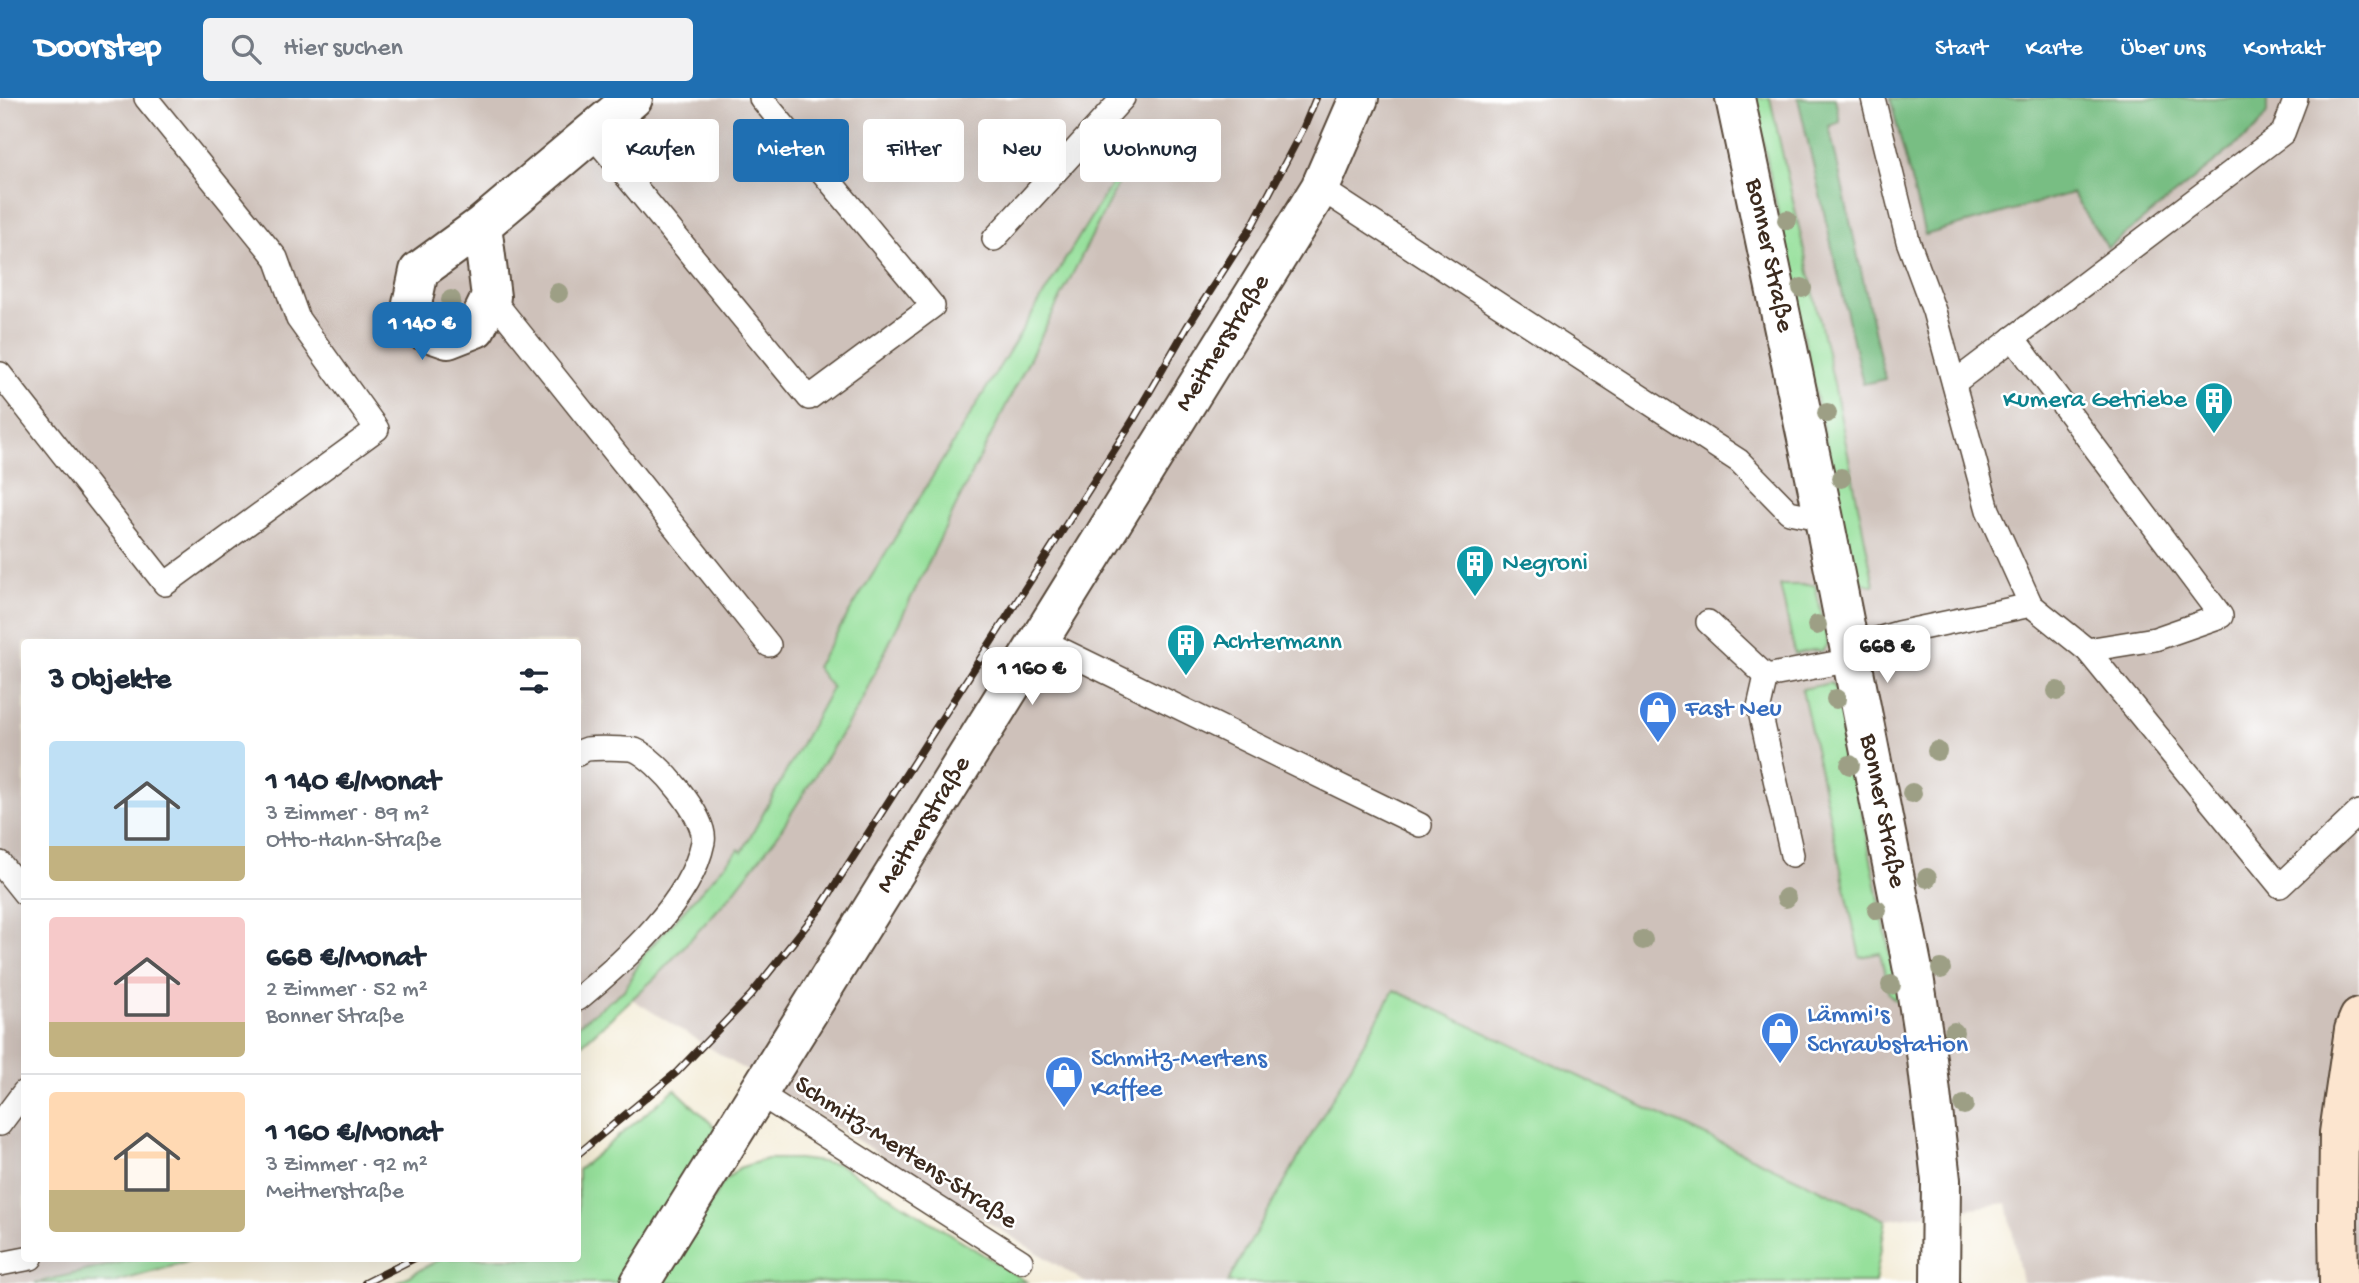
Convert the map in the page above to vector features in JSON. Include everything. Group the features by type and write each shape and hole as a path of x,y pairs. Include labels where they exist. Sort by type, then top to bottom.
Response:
{"main road":[{"path":"2339,1283 2339,1133 2354,1030 2359,1018"}],"street":[{"path":"482,225 491,297 477,328 448,339 422,330 412,304 419,271 482,225 633,98"},
{"name":"Meitnerstraße","path":"640,1283 1320,188 1359,98"},
{"name":"Bonner Straße","path":"1735,98 1896,878 1927,1059 1941,1180 1940,1283"}],"lane":[{"path":"0,374 165,584 377,429 298,319 276,258 146,98"},
{"path":"590,132 809,398 933,306 761,98"},
{"path":"993,239 1123,98"},
{"path":"1873,98 1908,241 1934,311 1988,509 2031,606 2087,650 2280,886 2359,812"},
{"path":"1954,383 2283,132 2296,98"},
{"path":"1320,188 1739,461 1789,512 1824,519"},
{"path":"491,297 769,645"},
{"path":"2013,338 2221,616 2155,639 2087,650"},
{"path":"1766,676 1851,654 1898,633 2031,606"},
{"path":"1708,622 1766,676"},
{"path":"1039,639 1420,825"},
{"path":"1766,676 1759,707 1792,855"},
{"path":"581,752 584,749 634,750 669,778 692,807 704,839 693,874 669,908 619,965 581,997"},
{"path":"0,863 21,888"},
{"name":"Schmitz-Mertens-Straße","path":"758,1093 1021,1261"},
{"path":"0,1124 21,1096"},
{"path":"0,1264 21,1260"}],"shaded area":[{"path":"0,98 2359,98 2359,1283 2022,1283 2007,1203 1886,1220 1394,990 1227,1283 1086,1283 622,993 581,1023 581,639 21,639 21,1262 122,1262 35,1283 0,1283"}],"green space":[{"path":"1754,98 1770,98 1834,384 1874,585 1862,582 1853,573"},
{"path":"1798,98 1835,98 1840,122 1829,126 1885,379 1863,384"},
{"path":"1890,98 2267,98 2267,113 2256,129 2108,248 2072,193 1925,235"},
{"path":"1113,182 1119,182 857,709 777,836 732,894 655,978 581,1045 581,1023 624,990 645,953 739,849 742,852 832,688 816,667"},
{"path":"1780,585 1815,585 1828,644 1822,651 1795,654"},
{"path":"1831,683 1837,690 1900,1004 1889,994 1880,953 1860,957 1802,689"},
{"path":"1394,990 1886,1220 1875,1283 1227,1283"},
{"path":"675,1089 718,1130 626,1283 396,1283 435,1262 581,1262 581,1167"},
{"path":"767,1159 798,1159 838,1164 1027,1282 664,1283 722,1184 739,1168"},
{"path":"122,1262 187,1262 113,1283 35,1283"}],"railway":[{"path":"581,1152 677,1072 751,995 821,907 1132,422 1187,327 1252,226 1304,127 1316,98"},
{"path":"365,1283 407,1262"}],"place":[{"name":"Kumera Getriebe","path":"2214,435"},
{"name":"Negroni","path":"1475,598"},
{"name":"Achtermann","path":"1186,677"},
{"name":"Fast Neu","path":"1658,744"},
{"name":"Lämmi's Schraubstation","path":"1780,1065"},
{"name":"Schmitz-Mertens Kaffee","path":"1064,1109"}]}
